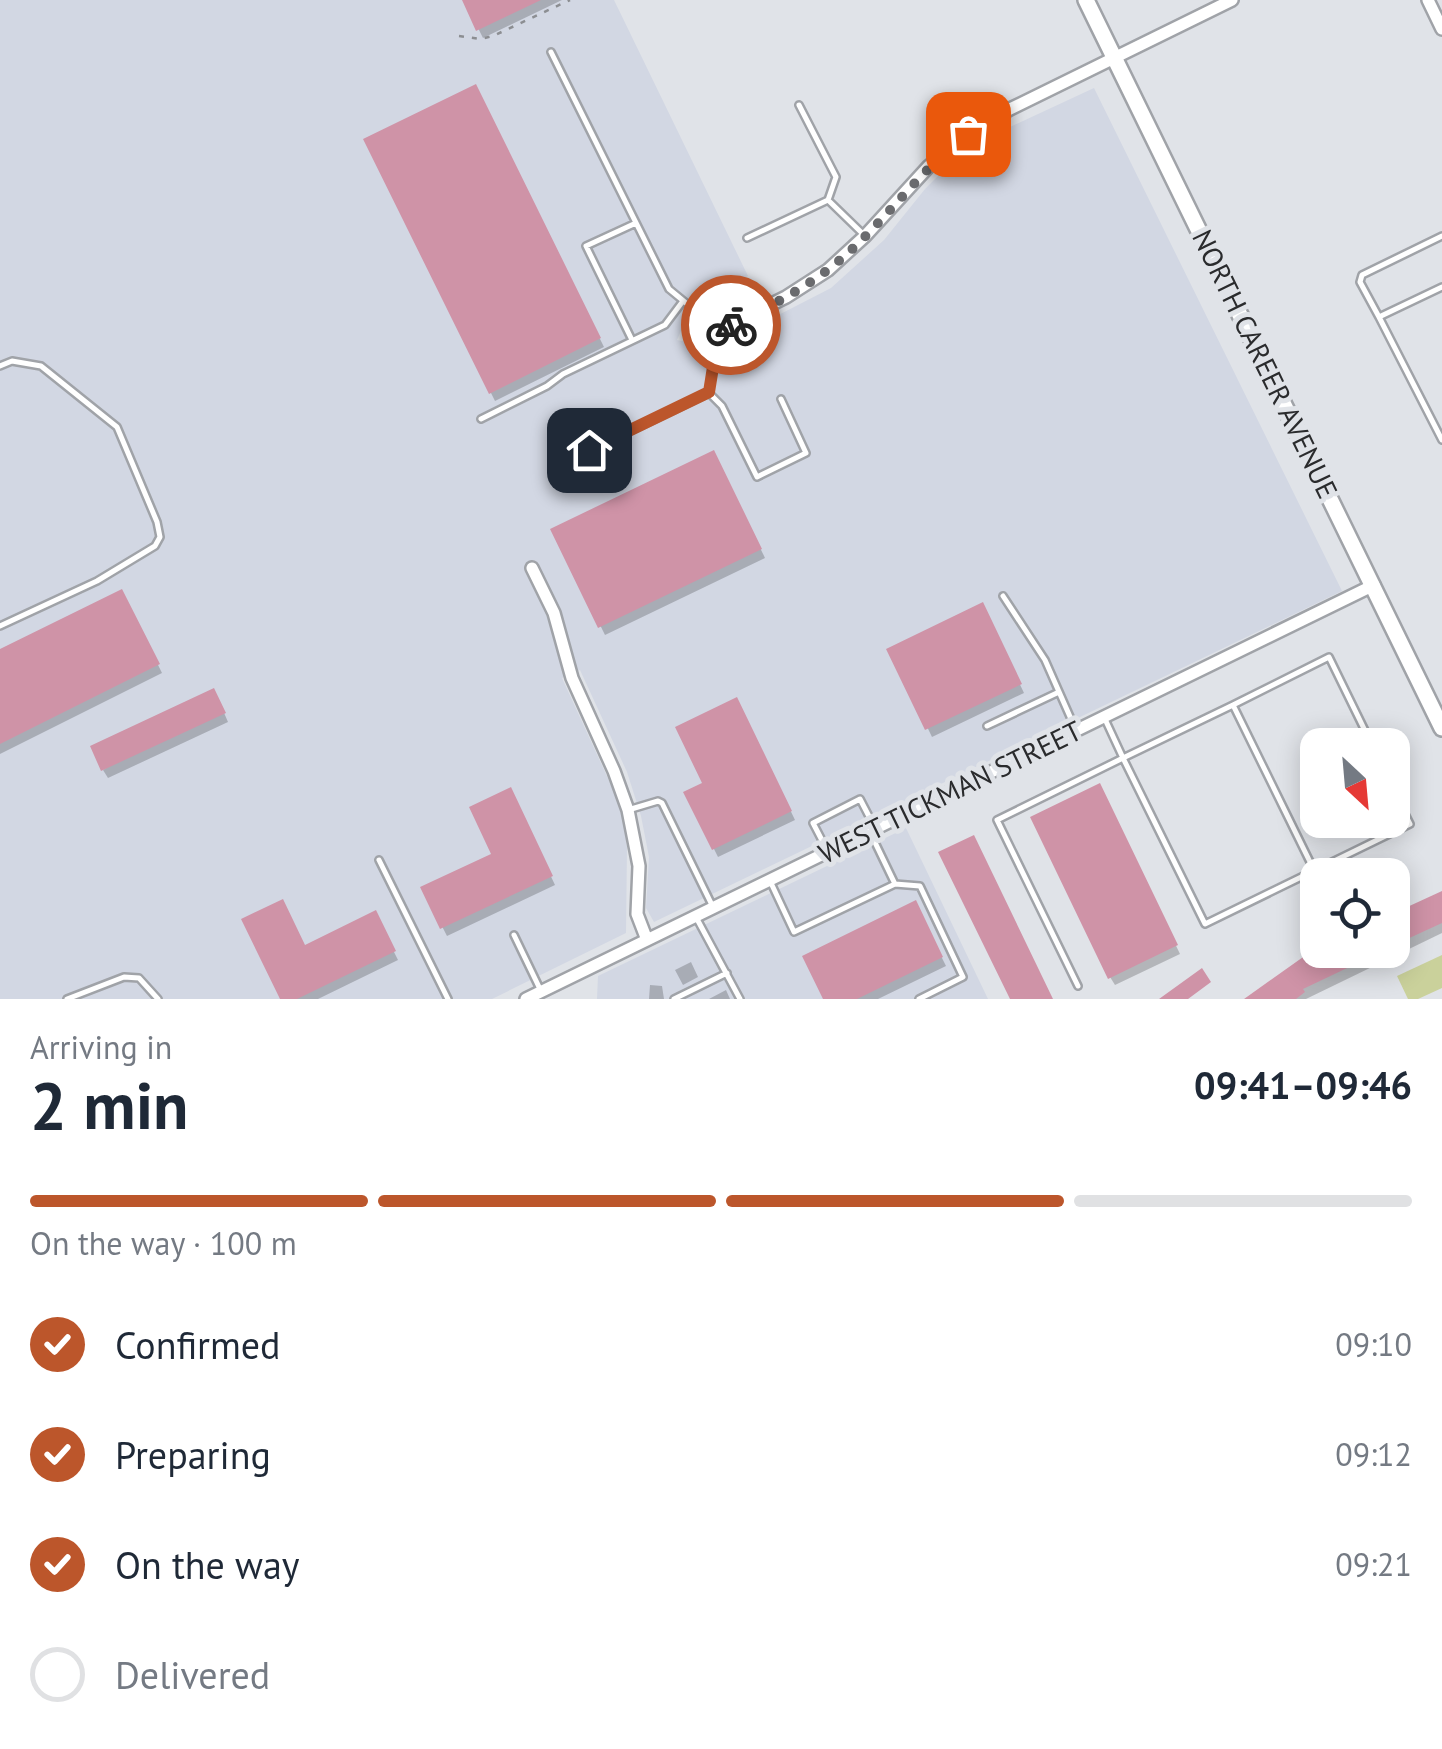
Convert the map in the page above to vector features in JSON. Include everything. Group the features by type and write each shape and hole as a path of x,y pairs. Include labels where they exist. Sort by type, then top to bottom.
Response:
{"street":[{"name":"NORTH CAREER AVENUE","path":"1086,0 1442,728"},
{"path":"719,330 807,284 850,252 929,166 968,134 1232,0"},
{"path":"1428,0 1442,29"},
{"path":"532,568 554,613 572,678 628,810 638,866 637,914 647,940"},
{"name":"WEST TICKMAN STREET","path":"526,999 1374,585"}],"lane":[{"path":"551,52 668,288 719,330 709,392"},
{"path":"748,238 828,200 836,177 800,105"},
{"path":"828,200 865,236"},
{"path":"632,340 586,246 636,223"},
{"path":"1442,236 1362,275 1360,282 1442,440"},
{"path":"1379,318 1442,287"},
{"path":"482,419 547,386 562,374 665,326 683,300"},
{"path":"0,366 12,361 41,366 117,428 160,537 155,546 96,580 0,626"},
{"path":"709,392 722,406 758,476 806,453 780,398"},
{"path":"589,450 709,392"},
{"path":"1004,596 1026,628 1076,730"},
{"path":"1078,986 997,820 1329,657 1364,728"},
{"path":"987,726 1059,692"},
{"path":"1233,704 1308,858"},
{"path":"1104,717 1204,924 1300,877"},
{"path":"828,852 813,823 860,799 895,884"},
{"path":"628,810 662,803 713,908"},
{"path":"1339,858 1381,838"},
{"path":"379,860 448,999"},
{"path":"770,880 794,932 895,884 920,886 963,978 919,999"},
{"path":"696,916 740,999"},
{"path":"514,935 541,992"},
{"path":"674,999 727,973"},
{"path":"67,999 124,977 139,978 158,999"}],"path":[{"path":"459,36 493,36 570,0"}],"shaded area":[{"path":"0,0 614,0 748,276 694,301 677,340 714,348 831,288 884,240 925,189 967,147 1094,88 1342,591 654,922 646,908 649,857 641,816 627,772 580,670 562,678 622,809 627,847 626,933 492,999 0,999"},
{"path":"906,828 988,999 597,999 598,976"}],"green space":[{"path":"1442,955 1442,988 1418,999 1408,999 1397,976"}],"building":[{"path":"462,0 541,0 476,31"},
{"path":"476,84 601,338 489,394 363,139"},
{"path":"714,450 762,549 598,628 550,529"},
{"path":"122,589 160,664 0,744 0,649"},
{"path":"983,602 1022,684 925,730 886,649"},
{"path":"214,688 226,713 101,771 90,746"},
{"path":"737,697 792,811 712,850 683,792 702,783 675,727"},
{"path":"1100,783 1178,945 1108,979 1030,817"},
{"path":"511,787 553,876 440,929 420,887 491,854 469,807"},
{"path":"974,835 1053,999 1010,999 938,852"},
{"path":"1442,891 1442,923 1410,938 1410,906"},
{"path":"283,899 305,945 376,910 396,951 297,999 280,999 241,919"},
{"path":"916,900 943,957 857,999 823,999 802,956"},
{"path":"1300,959 1300,968 1347,968 1303,989 1305,992 1296,999 1244,999"},
{"path":"1202,968 1211,982 1188,999 1159,999"}],"way so far":[{"path":"731,325 828,270 850,252 929,166 968,134"}],"route":[{"path":"589,450 709,392 719,330 731,325"}]}
